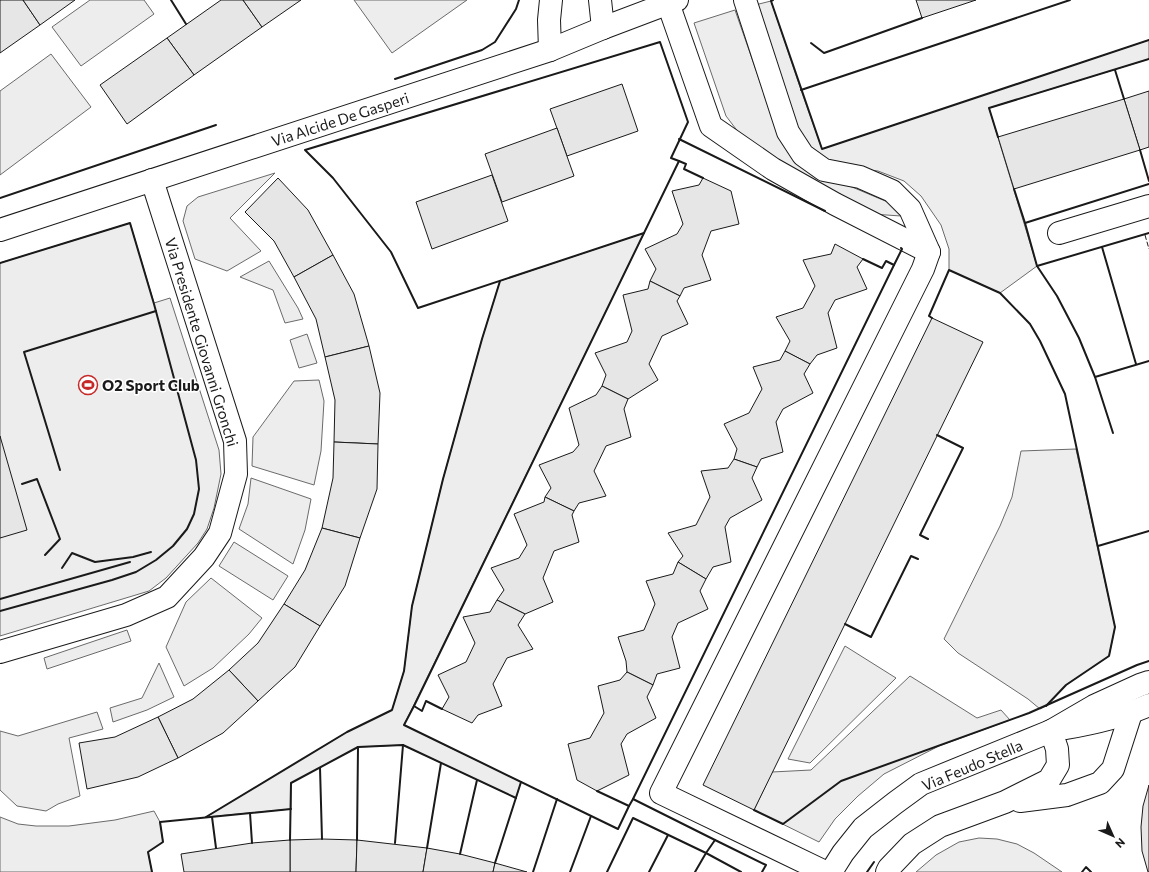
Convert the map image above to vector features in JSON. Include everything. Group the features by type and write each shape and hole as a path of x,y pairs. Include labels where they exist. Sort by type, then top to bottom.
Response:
{"street":[{"path":"550,50 549,20 551,0"},
{"path":"600,0 603,28"},
{"path":"745,0 788,132 803,155 824,170 860,177 892,191 910,209 929,252 923,269 661,794 825,872"},
{"path":"673,2 711,126 773,169 835,204 929,252"},
{"name":"Via Alcide De Gasperi","path":"0,230 550,50 603,28 673,2"},
{"name":"Via Presidente Giovanni Gronchi","path":"0,652 126,615 167,597 204,557 220,533 236,474 235,441 152,180"},
{"path":"1059,233 1149,206"},
{"name":"Via Feudo Stella","path":"831,872 843,853 863,828 921,784 1051,731 1094,706 1149,682"},
{"path":"1005,802 1067,795 1100,783 1112,769 1140,709"},
{"name":"Via Feudo Stella","path":"1051,731 1100,722 1140,709"},
{"path":"887,872 912,844 940,826 1005,802 1049,780 1058,765 1057,749 1051,731"}],"shaded area":[{"path":"90,0 144,0 154,14 81,66 52,27"},
{"path":"354,0 467,0 392,53"},
{"path":"771,1 822,149 1149,40 1149,59 989,108 1037,266 1000,293 949,270 949,249 941,225 921,196 904,181 878,171 831,165 805,143 790,113 755,5"},
{"path":"735,10 772,116 822,178 852,187 890,203 901,216 872,214 803,179 739,133 726,116 694,23"},
{"path":"51,54 91,107 0,175 0,91"},
{"path":"275,173 230,218 261,251 227,271 195,259 183,221 187,206 198,197"},
{"name":"O2 Sport Club","path":"130,223 154,303 170,298 219,450 221,474 214,508 207,529 198,543 166,578 149,591 0,636 0,263"},
{"path":"644,233 404,725 521,782 516,798 403,745 358,747 291,783 291,809 206,817 347,732 392,710 404,671 412,606 443,479 482,339 500,281"},
{"path":"269,261 298,308 303,319 285,323 273,290 240,277"},
{"path":"307,334 317,363 299,368 290,340"},
{"path":"319,380 324,401 321,451 314,485 252,466 253,437 294,381"},
{"path":"1076,449 1115,627 1109,656 1066,685 1046,706 1040,709 1028,699 958,653 944,639 1000,526 1012,497 1021,451"},
{"path":"251,478 311,499 305,530 293,564 239,529 248,504"},
{"path":"234,542 288,576 273,600 219,566"},
{"path":"211,578 262,618 249,634 213,668 184,686 166,647 186,602"},
{"path":"127,630 131,641 47,669 44,658"},
{"path":"845,646 896,678 810,763 788,759"},
{"path":"159,663 174,697 147,710 113,722 110,708 142,698"},
{"path":"910,676 977,718 1001,710 1010,720 939,746 884,774 858,796 835,819 819,842 754,810 772,772 811,770"},
{"path":"97,712 103,729 69,738 80,796 58,804 46,811 17,806 0,790 0,731 18,736"},
{"path":"154,811 160,822 163,842 148,852 152,872 0,872 0,817 18,824 36,826 69,826 115,820"},
{"path":"979,838 997,839 1017,844 1034,853 1062,872 916,872 936,855 959,842"}],"building":[{"path":"0,0 23,0 40,25 0,53"},
{"path":"23,0 75,0 40,25"},
{"path":"221,0 243,0 262,27 194,75 167,38"},
{"path":"243,0 301,0 262,27"},
{"path":"916,0 976,0 922,18"},
{"path":"167,38 194,75 127,124 100,85"},
{"path":"622,84 638,131 567,156 550,109"},
{"path":"1149,91 1149,147 1140,150 1124,99"},
{"path":"1124,99 1140,150 1014,189 998,137"},
{"path":"557,128 574,176 502,202 485,154"},
{"path":"492,175 508,221 432,249 416,202"},
{"path":"278,178 308,210 333,255 294,277 274,241 245,212"},
{"path":"703,178 731,191 739,224 711,231 702,255 711,280 684,288 680,296 650,281 656,269 645,249 677,234 683,224 672,191 699,185"},
{"path":"835,244 863,259 857,267 867,289 835,300 828,313 837,348 817,355 810,364 785,351 790,341 776,317 803,308 815,286 803,260 831,254"},
{"path":"333,255 354,294 369,346 325,357 316,319 294,277"},
{"path":"650,281 680,296 677,301 688,324 662,336 649,364 658,380 628,399 602,386 606,375 595,353 627,342 632,331 623,295 648,289"},
{"path":"932,318 983,342 754,810 703,785"},
{"path":"369,346 380,393 378,444 334,442 335,400 325,357"},
{"path":"785,351 810,364 804,374 813,393 783,409 776,422 783,452 761,459 757,467 734,459 737,449 724,424 749,413 762,389 753,367 780,360"},
{"path":"602,386 628,399 624,409 631,437 606,446 594,471 606,496 579,503 574,511 545,497 551,488 539,465 573,452 579,445 569,408 596,395"},
{"path":"0,436 27,530 0,538"},
{"path":"334,442 378,444 377,489 360,538 322,528 333,478"},
{"path":"734,459 757,467 752,478 762,500 730,518 725,527 731,562 713,567 706,579 678,562 683,556 668,533 696,525 710,497 701,471 728,468"},
{"path":"545,497 574,511 572,515 579,542 554,551 543,578 553,602 525,614 497,600 504,590 491,568 519,558 527,545 514,514 544,502"},
{"path":"322,528 360,538 345,586 320,626 284,604 305,570"},
{"path":"678,562 706,579 700,591 708,609 678,623 672,637 680,668 657,674 653,685 627,672 626,661 618,637 644,630 655,604 646,581 673,574"},
{"path":"497,600 525,614 518,625 533,649 507,658 493,684 502,706 478,715 472,723 442,709 449,697 438,675 466,662 475,643 463,617 490,612"},
{"path":"284,604 320,626 295,667 258,701 229,670 258,643"},
{"path":"229,670 258,701 223,733 178,758 158,717 193,699"},
{"path":"627,672 653,685 647,697 656,718 627,734 621,744 629,775 597,791 577,780 568,744 590,738 604,713 598,686 620,680"},
{"path":"158,717 178,758 138,777 87,789 79,743 115,737"},
{"path":"1149,785 1148,872 1142,851 1141,827 1143,806"},
{"path":"290,840 357,840 356,872 290,872"},
{"path":"290,840 290,872 184,872 181,854 252,843"},
{"path":"357,840 427,848 423,872 356,872"},
{"path":"427,848 460,854 495,863 493,872 423,872"},
{"path":"495,863 527,872 493,872"}],"fence":[{"path":"1145,235 1149,249"}],"wall":[{"path":"171,0 186,24"},
{"path":"395,79 482,50 495,42 516,9 519,0"},
{"path":"773,0 771,1 822,149 1149,40"},
{"path":"801,90 1070,0"},
{"path":"811,43 824,53 922,18"},
{"path":"644,233 418,308 391,252 333,178 305,150 660,42 688,122 671,158 679,161"},
{"path":"998,137 989,108 1149,59"},
{"path":"1115,70 1124,99"},
{"path":"0,198 216,125"},
{"path":"679,139 825,211"},
{"path":"1140,150 1149,181"},
{"path":"442,709 426,701 422,711 414,706 679,161 686,164 684,169 703,178"},
{"path":"1014,189 1025,223 1149,184"},
{"path":"0,263 130,223 154,304 196,460 199,489 194,514 187,529 173,546 156,560 136,572 112,580 0,611"},
{"path":"1025,223 1037,266 1057,296 1079,338 1095,377 1113,433"},
{"path":"1037,266 1149,233"},
{"path":"1102,247 1136,364"},
{"path":"894,265 902,249 901,248"},
{"path":"597,791 629,806 633,799 894,265 886,261 882,268 863,259"},
{"path":"932,318 929,316 949,270 1000,293 1030,324 1040,341 1065,394 1115,627 1109,656 1066,685 1046,706"},
{"path":"206,817 347,732 392,710 404,671 412,606 443,479 482,339 500,281"},
{"path":"60,470 24,352 156,311"},
{"path":"1095,377 1149,361"},
{"path":"928,539 920,535 963,448 937,435"},
{"path":"22,484 37,479 60,539 45,555"},
{"path":"1098,546 1149,531"},
{"path":"62,568 72,553 95,562 133,557 151,552"},
{"path":"845,624 871,637 911,556 918,559"},
{"path":"0,599 130,562"},
{"path":"754,810 783,824 841,781 1029,713 1149,661"},
{"path":"414,706 404,725 618,829 629,806"},
{"path":"290,840 291,783 358,747 403,745 516,798"},
{"path":"395,843 403,745"},
{"path":"357,840 358,747"},
{"path":"427,848 441,763"},
{"path":"320,768 322,839"},
{"path":"460,854 477,780"},
{"path":"495,863 521,782"},
{"path":"533,872 557,799"},
{"path":"633,799 715,840 706,853 741,872"},
{"path":"152,872 148,852 163,842 160,822 291,809"},
{"path":"250,813 252,843"},
{"path":"570,872 591,816"},
{"path":"212,817 216,848"},
{"path":"607,872 633,818 706,853 695,872"},
{"path":"649,872 668,835"},
{"path":"715,840 766,865 762,872"},
{"path":"867,872 874,862"},
{"path":"1082,872 1086,867 1091,872"}],"place":[{"name":"O2 Sport Club","path":"88,385"}]}
